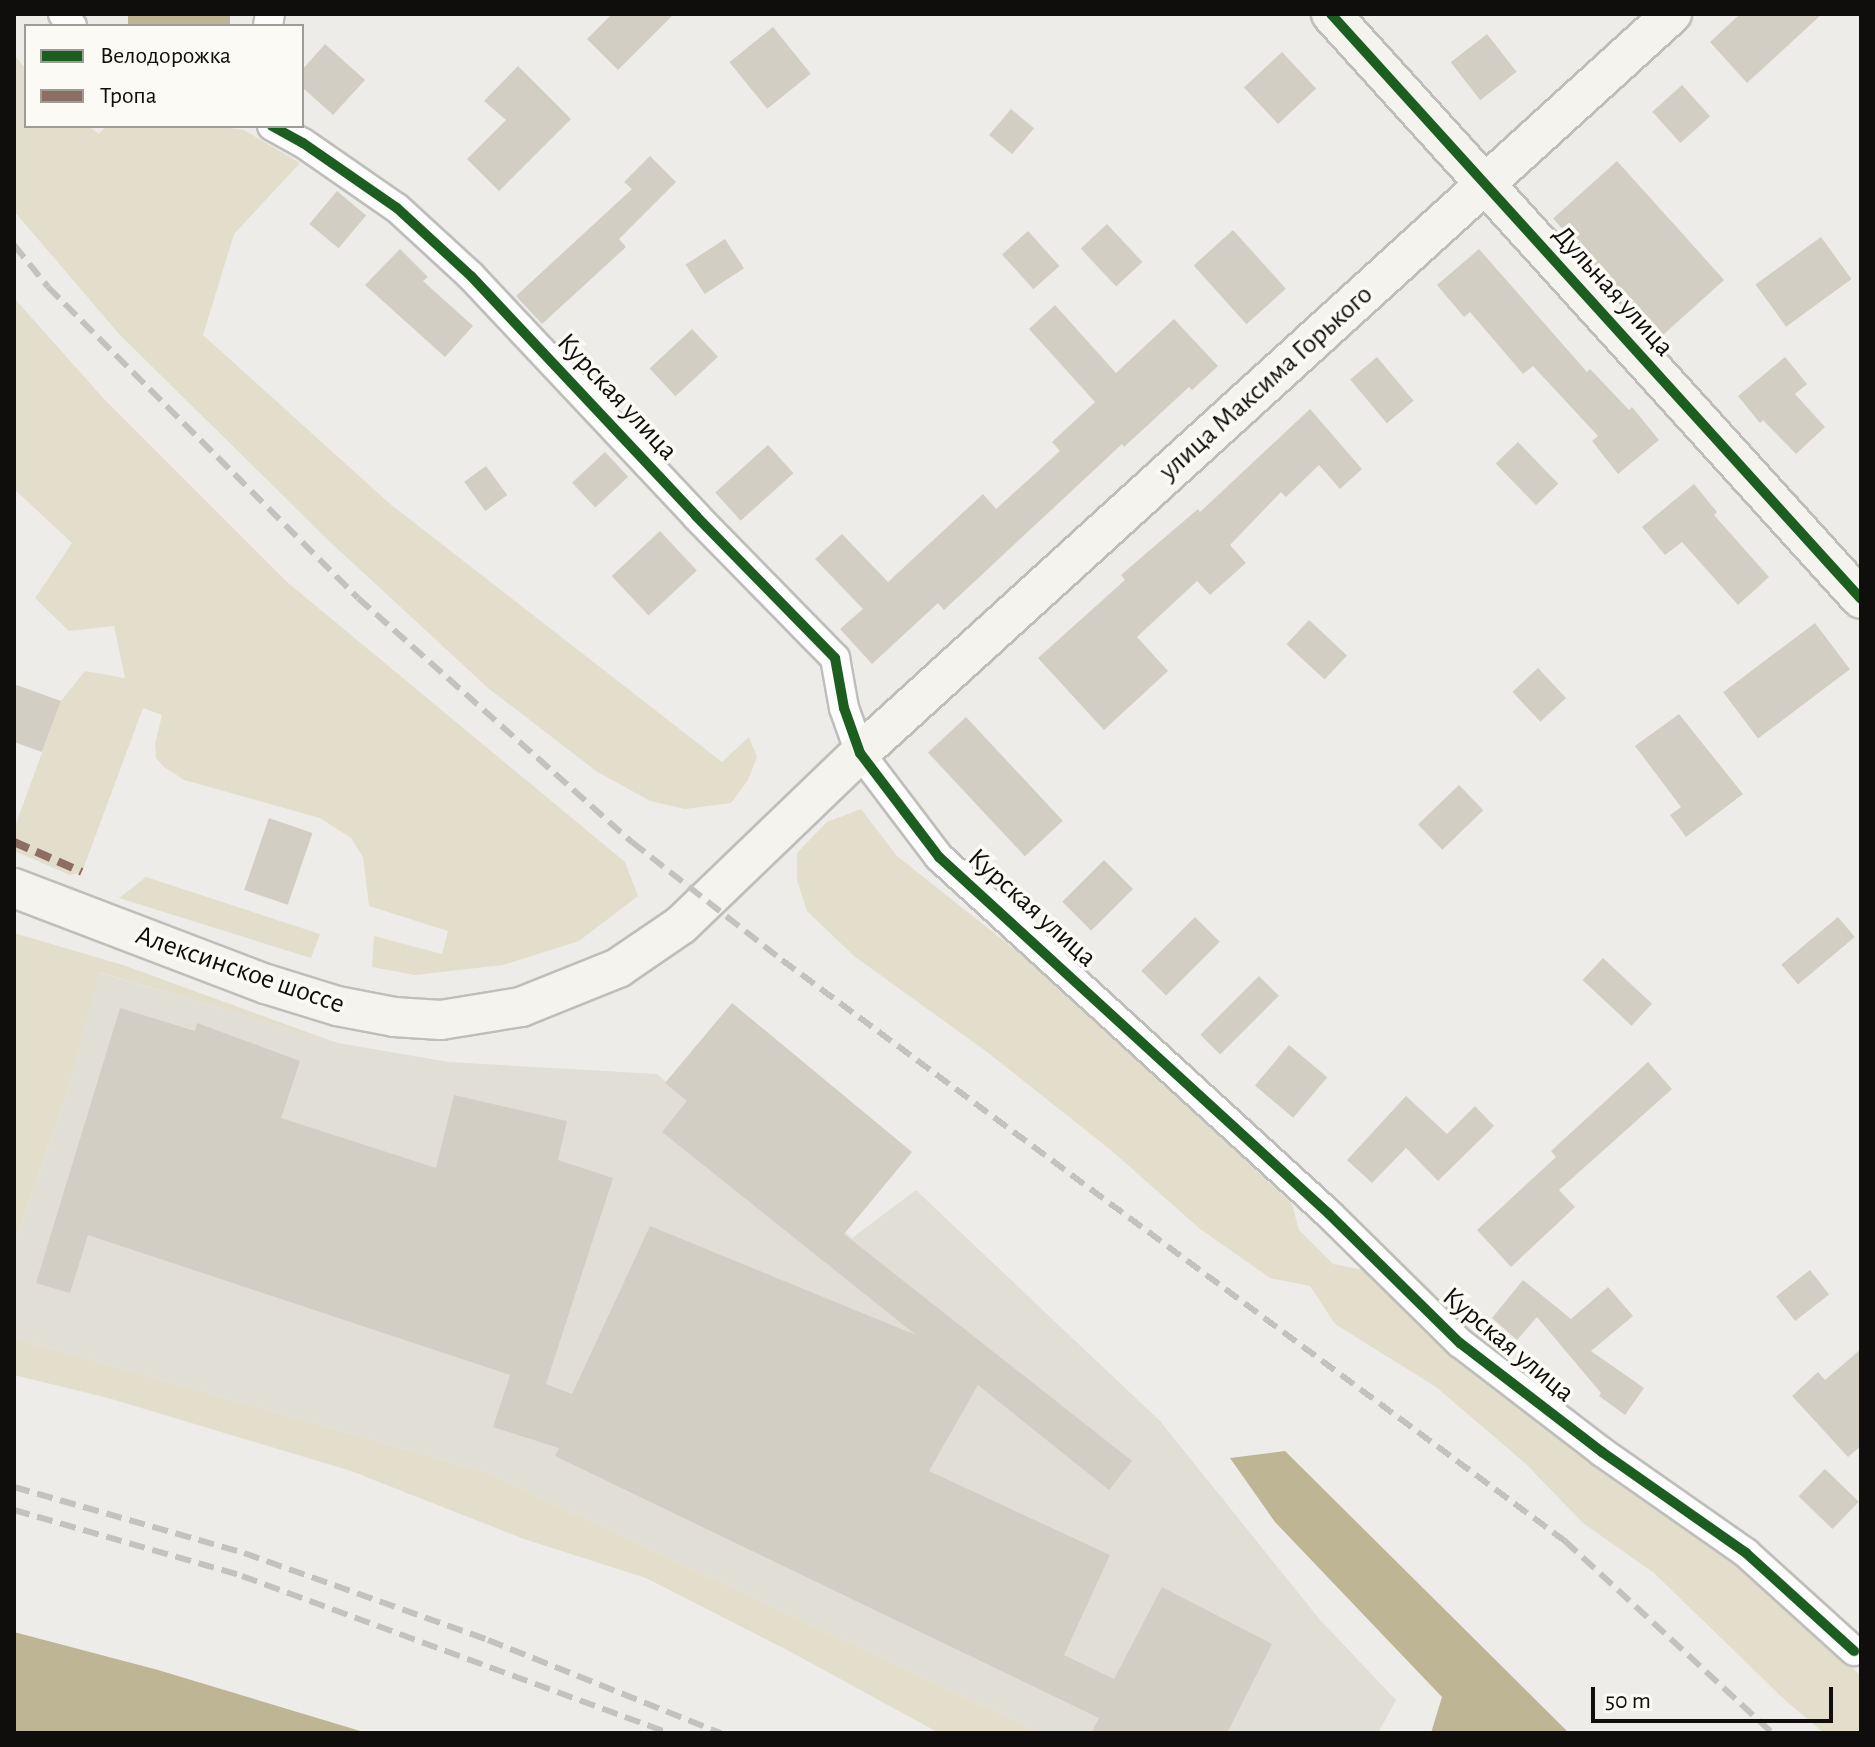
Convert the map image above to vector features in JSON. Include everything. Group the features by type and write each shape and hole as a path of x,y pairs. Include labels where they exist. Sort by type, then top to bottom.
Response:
{"main road":[{"name":"Дульная улица","path":"1331,14 1861,599"},
{"name":"улица Максима Горького","path":"860,753 1672,14"},
{"name":"Алексинское шоссе","path":"14,888 266,984 337,1006 394,1017 441,1020 482,1014 521,1007 572,989 618,968 667,936 860,753"}],"street":[{"name":"Курская улица","path":"276,128 303,143 397,208 471,276 696,516 835,658 844,708 860,753 939,857 1329,1214 1460,1343 1602,1452 1746,1553 1854,1651"}],"shaded area":[{"path":"128,14 230,14 230,24 128,24"},
{"path":"14,55 24,67 24,128 91,128 99,134 104,128 229,128 244,130 300,163 234,234 203,335 389,503 722,762 749,737 757,757 748,780 731,803 685,809 650,801 596,771 488,688 328,540 119,334 14,211"},
{"path":"14,298 104,399 287,582 625,862 638,896 579,941 503,965 415,975 372,967 374,936 442,954 448,931 369,906 363,857 351,838 320,818 184,780 164,767 156,758 155,744 162,715 143,708 82,872 70,875 14,851 14,829 61,701 85,671 125,678 114,626 69,631 35,598 72,543 14,489"},
{"path":"861,809 897,856 1057,983 1292,1204 1299,1230 1333,1264 1374,1272 1445,1349 1741,1561 1861,1676 1861,1733 1824,1733 1786,1701 1654,1573 1583,1523 1526,1464 1436,1387 1335,1324 1310,1286 1270,1278 1200,1229 1112,1151 987,1052 854,956 807,911 797,880 797,853 827,822"},
{"path":"146,877 320,934 311,958 119,898"},
{"path":"14,933 123,965 337,1043 99,972 69,1086 14,1246"},
{"path":"98,972 338,1043 449,1062 657,1074 852,1238 916,1190 1160,1421 1321,1621 1396,1700 1378,1733 1041,1733 488,1473 14,1338 14,1246 69,1086"},
{"path":"14,1338 488,1473 1041,1733 939,1733 646,1578 524,1539 351,1471 108,1398 14,1375"},
{"path":"1285,1451 1569,1733 1431,1733 1442,1697 1275,1522 1230,1458"},
{"path":"14,1632 158,1670 367,1733 14,1733"}],"building":[{"path":"612,14 674,14 618,70 587,39"},
{"path":"1740,14 1822,14 1747,83 1710,42"},
{"path":"773,27 811,74 767,109 729,62"},
{"path":"1487,34 1517,72 1480,100 1451,62"},
{"path":"325,44 365,80 333,115 304,89 304,68"},
{"path":"1282,52 1316,89 1278,124 1244,87"},
{"path":"518,66 571,119 499,191 467,159 506,120 484,101"},
{"path":"1682,85 1710,116 1680,143 1652,112"},
{"path":"1011,109 1034,128 1012,154 989,135"},
{"path":"650,156 676,182 619,239 626,247 542,324 516,296 632,189 624,182"},
{"path":"1617,161 1724,280 1660,337 1553,219"},
{"path":"337,191 366,215 338,248 309,224"},
{"path":"1107,224 1142,262 1116,287 1081,249"},
{"path":"1233,230 1286,289 1246,324 1194,265"},
{"path":"1028,231 1059,266 1033,289 1002,254"},
{"path":"1821,237 1852,279 1786,327 1755,285"},
{"path":"725,239 744,268 705,294 686,265"},
{"path":"400,249 428,277 423,281 473,326 445,357 365,285"},
{"path":"1479,249 1587,372 1590,369 1629,410 1632,407 1659,440 1618,474 1592,441 1598,436 1533,366 1523,374 1470,312 1464,317 1437,285"},
{"path":"1055,305 1116,373 1174,319 1218,366 1192,390 1189,387 1124,447 1122,444 944,610 938,603 872,664 840,629 863,609 815,559 842,534 888,582 983,494 996,509 1060,451 1052,442 1095,402 1029,329"},
{"path":"692,329 718,357 675,396 650,369"},
{"path":"1377,357 1414,401 1387,423 1350,379"},
{"path":"1785,357 1807,384 1795,394 1825,427 1796,454 1763,420 1760,423 1738,396"},
{"path":"1310,409 1362,469 1340,489 1319,465 1286,497 1281,492 1230,545 1246,563 1210,595 1197,581 1137,637 1168,671 1104,730 1038,658 1125,580 1121,575 1198,509 1200,512"},
{"path":"1518,442 1558,484 1536,505 1496,464"},
{"path":"768,445 793,473 741,521 715,493"},
{"path":"605,452 628,477 595,508 572,483"},
{"path":"486,466 507,495 485,511 464,482"},
{"path":"1694,484 1717,512 1714,515 1769,577 1738,605 1682,542 1665,555 1642,527"},
{"path":"660,531 697,570 649,616 612,576"},
{"path":"1309,620 1347,655 1325,680 1286,644"},
{"path":"1815,623 1850,669 1758,739 1723,692"},
{"path":"1538,668 1566,698 1540,722 1512,692"},
{"path":"14,684 61,701 42,752 14,742"},
{"path":"1679,714 1743,794 1686,837 1670,815 1681,807 1635,746"},
{"path":"966,717 1063,821 1025,856 928,752"},
{"path":"1459,785 1483,810 1442,850 1418,825"},
{"path":"269,818 312,833 288,905 244,890"},
{"path":"1104,860 1133,889 1091,931 1062,902"},
{"path":"1195,917 1220,942 1166,995 1141,971"},
{"path":"1838,917 1855,937 1798,984 1781,965"},
{"path":"1603,958 1652,1004 1632,1026 1583,980"},
{"path":"1259,976 1279,996 1220,1054 1200,1035"},
{"path":"732,1003 912,1152 844,1234 1132,1461 1109,1490 978,1385 929,1471 1110,1555 1064,1655 1114,1679 1162,1587 1272,1644 1227,1733 1091,1733 1099,1718 555,1456 559,1448 493,1427 510,1375 88,1235 70,1293 36,1283 120,1008 195,1031 197,1023 300,1061 281,1118 436,1168 454,1095 567,1121 558,1160 613,1178 546,1384 572,1394 650,1226 916,1335 662,1132 687,1101 665,1083"},
{"path":"1289,1045 1327,1077 1293,1118 1255,1086"},
{"path":"1648,1062 1672,1089 1559,1190 1575,1207 1511,1267 1477,1230 1556,1157 1551,1151"},
{"path":"1406,1096 1447,1134 1475,1106 1494,1126 1438,1181 1406,1148 1372,1183 1347,1160"},
{"path":"1810,1270 1829,1294 1795,1321 1776,1296"},
{"path":"1523,1280 1571,1319 1608,1287 1633,1316 1591,1351 1644,1388 1625,1415 1599,1396 1601,1393 1537,1317 1517,1340 1492,1318"},
{"path":"1861,1349 1861,1446 1848,1457 1792,1396 1818,1372 1825,1380"},
{"path":"1825,1469 1859,1502 1832,1529 1799,1496"}],"railway":[{"path":"14,245 48,287 358,598 632,842 782,960 1565,1541 1772,1733"},
{"path":"14,1487 244,1553 488,1640 721,1733"},
{"path":"14,1510 242,1576 668,1733"}],"marked path":[{"path":"14,842 82,872"}],"cycle path":[{"path":"1331,14 1861,599"},
{"path":"276,128 303,143 397,208 471,276 696,516 835,658 844,708 860,753 939,857 1329,1214 1460,1343 1602,1452 1746,1553 1854,1651"}]}
